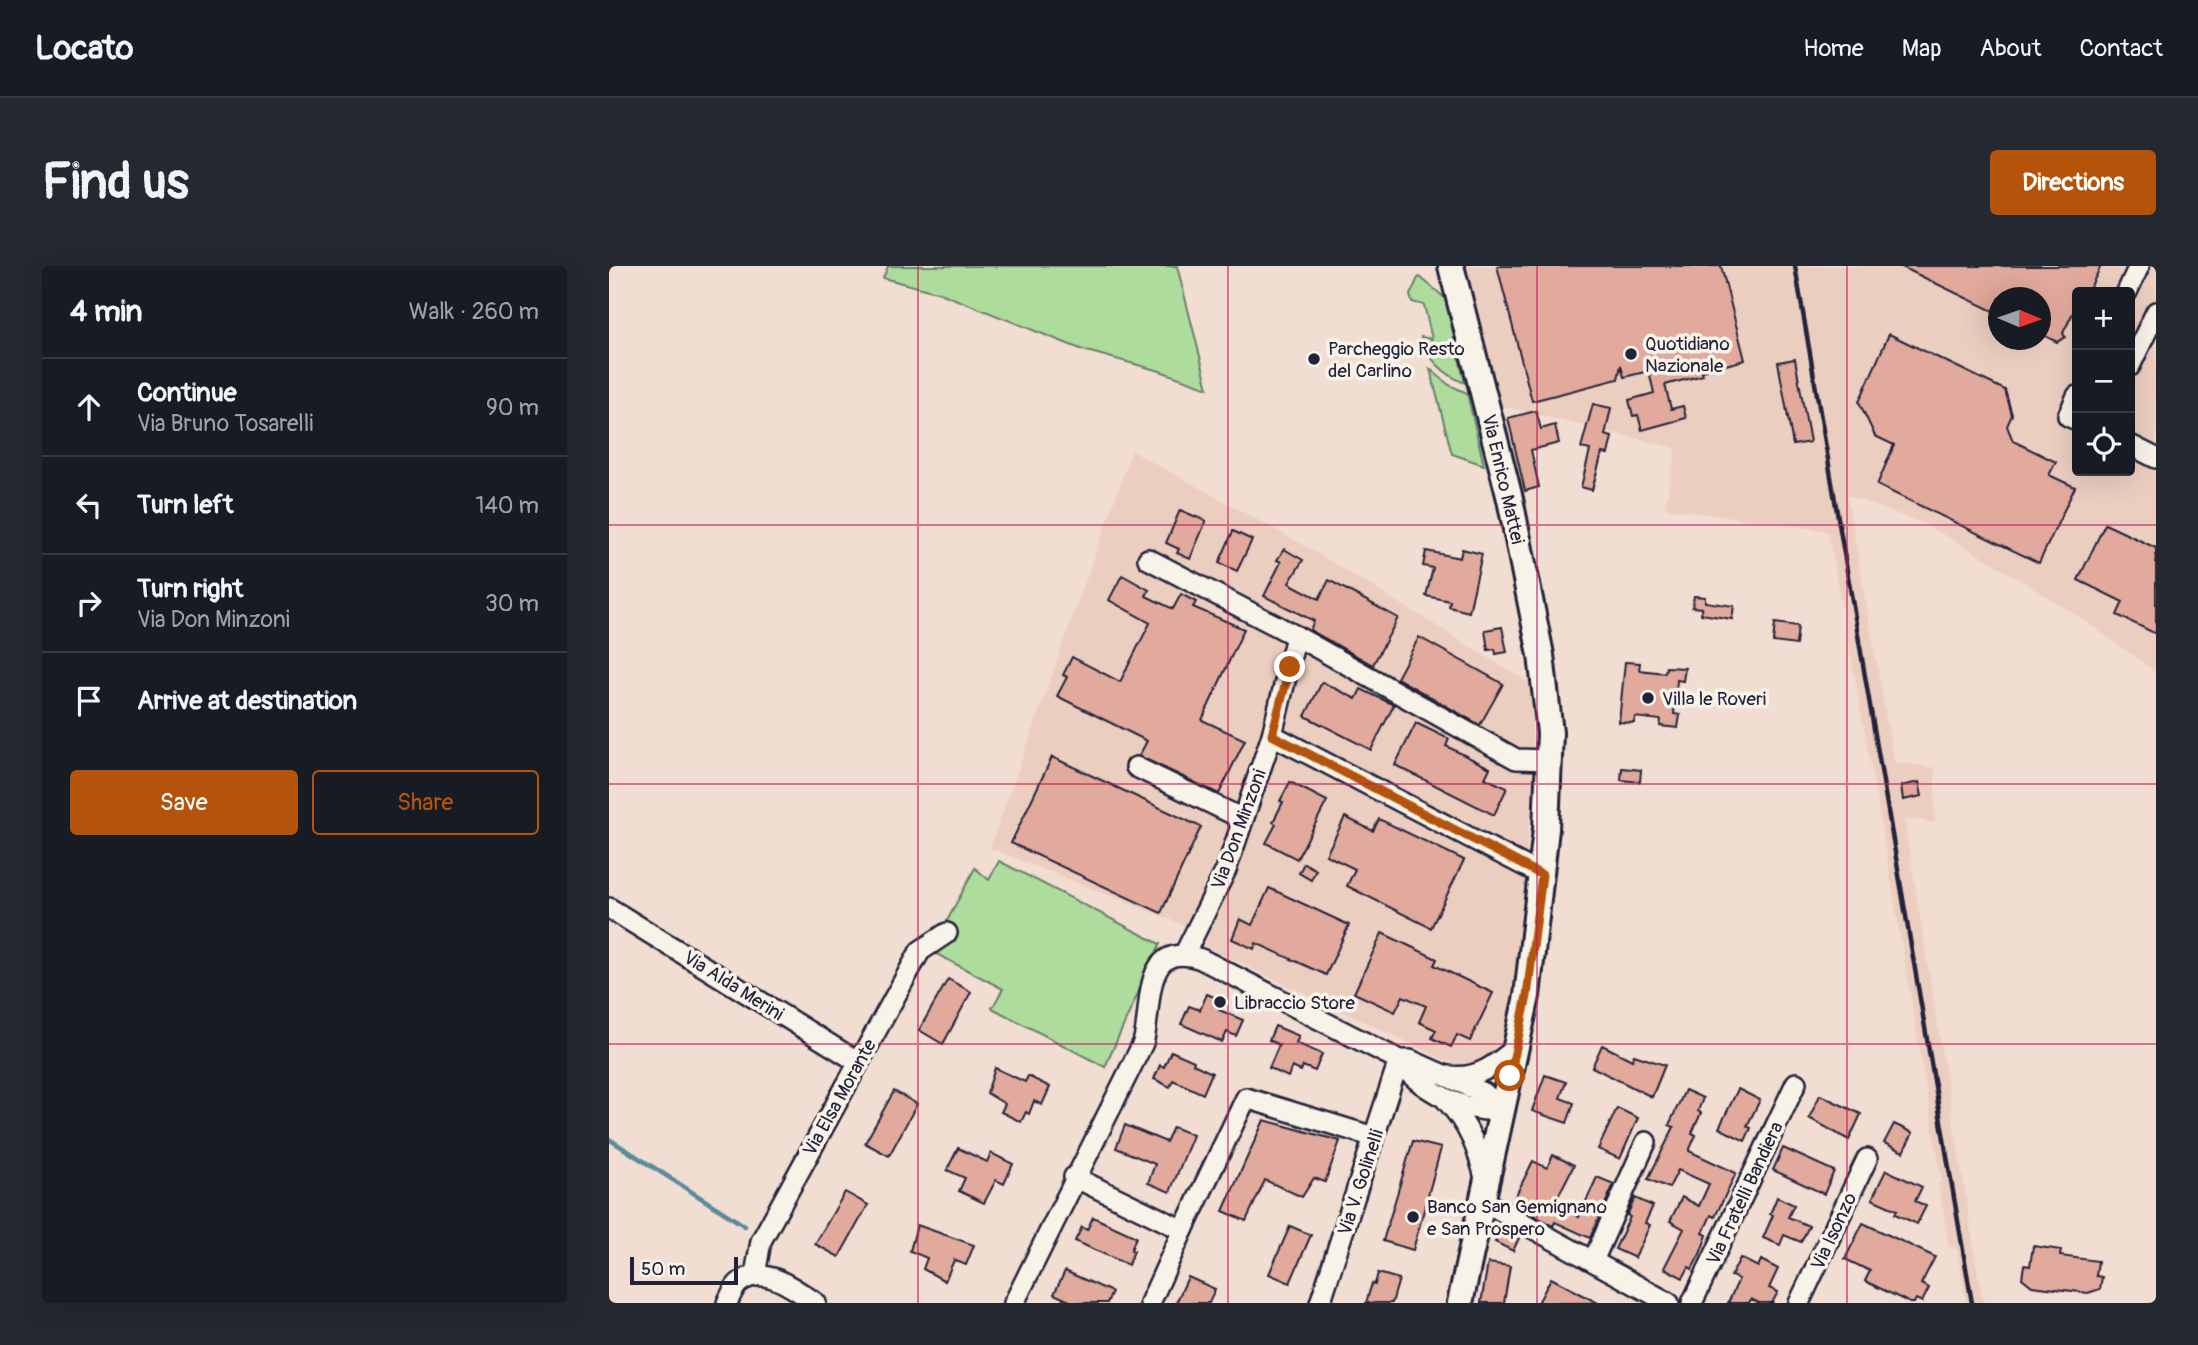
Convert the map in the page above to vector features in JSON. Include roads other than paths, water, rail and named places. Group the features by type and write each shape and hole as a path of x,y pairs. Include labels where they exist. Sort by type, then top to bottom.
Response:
{"main road":[{"name":"Via Enrico Mattei","path":"1451,266 1510,499 1536,626 1546,693 1550,760 1533,957 1517,1047 1459,1303"}],"street":[{"path":"2129,287 2139,266"},
{"path":"2135,356 2156,312"},
{"path":"2135,448 2156,458"},
{"path":"1148,559 1296,636 1516,759 1550,760"},
{"name":"Via Don Minzoni","path":"1184,955 1226,870 1272,735 1296,636"},
{"path":"1272,735 1542,875"},
{"path":"1136,767 1243,819"},
{"name":"Via Alda Merini","path":"609,907 858,1062"},
{"name":"Via Elsa Morante","path":"755,1275 761,1241 920,951 947,933"},
{"path":"1017,1302 1074,1177 1143,1043 1148,1021 1149,985 1156,971 1166,961 1184,955 1201,959 1399,1060 1410,1060 1443,1085 1474,1139 1483,1191 1593,1261 1669,1303"},
{"path":"1443,1085 1490,1068 1517,1047"},
{"name":"Via V. Golinelli","path":"1320,1303 1399,1060"},
{"name":"Via Fratelli Bandiera","path":"1692,1303 1796,1083"},
{"path":"1443,1085 1484,1093 1502,1109"},
{"path":"1150,1303 1246,1098 1374,1137"},
{"path":"1593,1261 1646,1142"},
{"name":"Via Isonzo","path":"1799,1303 1867,1159"},
{"path":"1074,1177 1183,1230"},
{"path":"727,1303 737,1284 755,1275 777,1279 816,1303"}],"waterway":[{"path":"609,1139 745,1226"}],"railway":[{"path":"1795,266 1972,1303"}],"place":[{"name":"Quotidiano Nazionale","path":"1631,354"},
{"name":"Parcheggio Resto del Carlino","path":"1314,359"},
{"name":"Villa le Roveri","path":"1648,698"},
{"name":"Libraccio Store","path":"1220,1002"},
{"name":"Banco San Gemignano e San Prospero","path":"1413,1217"}]}
